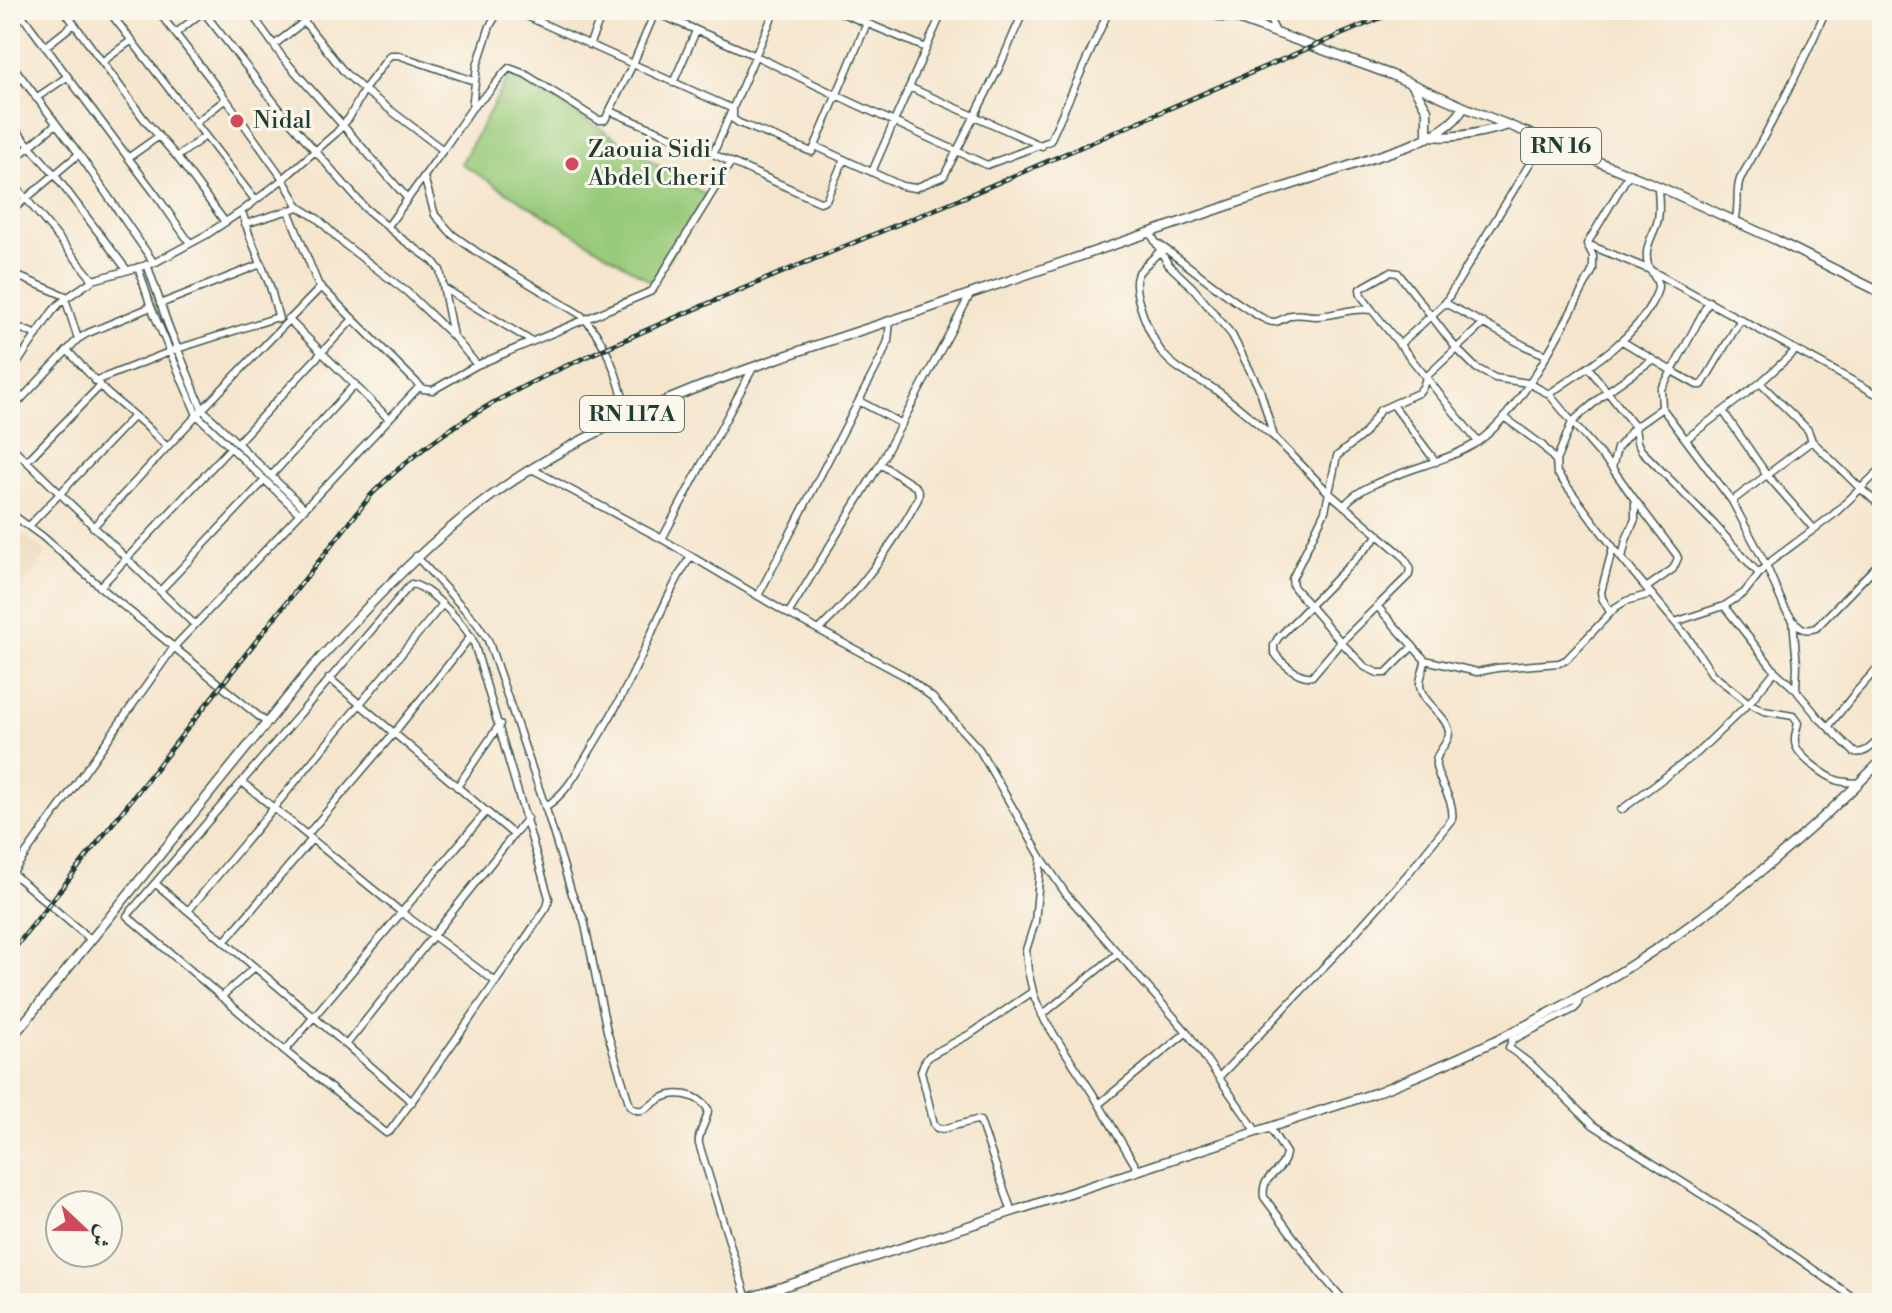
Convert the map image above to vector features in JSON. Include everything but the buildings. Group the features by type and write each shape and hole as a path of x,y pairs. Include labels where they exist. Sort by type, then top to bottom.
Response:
{"main road":[{"name":"RN 16","path":"1202,10 1222,17 1230,13 1412,83 1658,186 1882,293"},
{"path":"1412,83 1427,110 1429,137 1448,137 1509,125"},
{"name":"RN 117A","path":"10,1040 308,672 358,616 416,556 487,499 532,469 628,416 664,400 754,366 1152,238 1429,137 1456,119 1464,107"},
{"path":"733,1303 1270,1128 1420,1075 1546,1015 1606,981 1673,937 1791,844 1882,760"}],"street":[{"path":"18,10 190,243"},
{"path":"64,10 225,222"},
{"path":"108,10 255,200"},
{"path":"157,10 226,99 283,179 299,207 407,292 453,336 477,365"},
{"path":"249,10 310,90 408,199"},
{"path":"295,10 345,73 443,150"},
{"path":"472,108 481,51 499,10"},
{"path":"513,10 733,109"},
{"path":"589,45 604,10"},
{"path":"713,154 775,10"},
{"path":"835,10 926,48"},
{"path":"872,172 943,10"},
{"path":"815,146 902,186 915,188 943,177 999,68 1024,10"},
{"path":"388,226 472,108 506,70 512,68 598,120 605,120 633,64 654,11 988,165 1042,146 1052,139 1109,10"},
{"path":"1251,10 1270,20 1276,32"},
{"path":"1735,221 1740,179 1808,51 1826,10"},
{"path":"176,33 203,11 285,116 365,208 435,263 440,270 453,336"},
{"path":"274,45 305,21"},
{"path":"733,109 733,119 739,123 812,152 867,23"},
{"path":"45,47 74,24"},
{"path":"673,83 696,31"},
{"path":"102,62 132,40"},
{"path":"10,374 52,312 67,298 93,280 151,264 190,243 242,211 283,179 343,125 364,90 392,54 474,81"},
{"path":"10,62 79,154 151,264 150,276 200,412"},
{"path":"36,98 67,77"},
{"path":"909,87 1042,146"},
{"path":"195,123 226,99"},
{"path":"610,111 822,202 844,159"},
{"path":"10,123 54,174 127,270"},
{"path":"10,163 56,124"},
{"path":"128,158 159,136"},
{"path":"177,157 205,136"},
{"path":"1399,345 1445,303 1544,140"},
{"path":"10,212 79,154"},
{"path":"288,210 321,287 423,389 433,390 477,365 652,291 731,162"},
{"path":"1587,244 1629,174"},
{"path":"424,177 435,215 453,235 586,320 606,348 628,416"},
{"path":"10,179 93,280"},
{"path":"1549,394 1622,341 1647,312 1658,291 1658,283 1648,269 1646,255 1648,241 1657,222 1658,186"},
{"path":"245,224 299,207"},
{"path":"242,211 278,317 322,352 389,419"},
{"path":"1152,238 1168,264 1199,294 1232,335 1260,390 1274,437"},
{"path":"1152,238 1214,286 1270,321 1299,314 1317,316 1354,309 1372,310"},
{"path":"1587,244 1648,269 1882,397"},
{"path":"1344,506 1357,492 1436,462 1478,442 1504,417 1546,355 1593,270 1593,256 1587,244"},
{"path":"1159,252 1138,273 1135,282 1142,312 1162,353 1229,400 1274,437 1328,492 1379,535 1402,555 1411,569 1409,575 1341,642 1311,677 1298,673 1278,658 1274,652 1276,642 1379,535"},
{"path":"160,304 261,264"},
{"path":"138,267 169,353 200,412 302,511"},
{"path":"1377,606 1425,660 1477,672 1559,663 1566,660 1610,612 1648,591 1673,569 1678,558 1676,554 1612,468 1549,394 1528,383 1495,378 1470,363 1399,274 1393,272 1360,290 1399,345 1478,442"},
{"path":"11,276 67,298"},
{"path":"141,279 150,276"},
{"path":"93,527 321,287"},
{"path":"444,288 531,341"},
{"path":"788,614 880,464 970,295"},
{"path":"67,298 78,339"},
{"path":"1709,301 1661,389 1662,408 1732,501 1785,609 1802,629 1809,631 1816,628 1882,560"},
{"path":"1445,303 1546,355"},
{"path":"10,411 78,339 151,307"},
{"path":"27,461 98,384 177,349 278,317"},
{"path":"100,587 353,319"},
{"path":"1622,341 1697,385 1702,385 1741,319"},
{"path":"758,596 886,346 890,321"},
{"path":"1413,646 1389,671 1383,673 1365,667 1293,586 1292,579 1324,514 1337,456 1364,434 1380,410 1418,393 1426,377 1484,323"},
{"path":"10,324 37,335"},
{"path":"67,350 98,384 167,447"},
{"path":"1686,439 1760,383 1795,351"},
{"path":"1652,360 1608,391 1572,422 1556,461 1557,473 1622,559 1675,622 1712,674 1764,711 1797,718 1795,747 1799,752 1830,777 1859,783"},
{"path":"662,539 754,366"},
{"path":"1588,367 1635,427 1641,450 1759,574"},
{"path":"1760,383 1808,430 1812,441 1882,507"},
{"path":"160,591 355,384"},
{"path":"91,940 11,875 174,647 420,386"},
{"path":"859,401 902,424"},
{"path":"1394,406 1436,462"},
{"path":"1612,468 1617,448 1635,427 1662,408"},
{"path":"1723,411 1767,475 1814,529"},
{"path":"29,526 134,416"},
{"path":"1504,417 1542,445 1556,461"},
{"path":"1732,501 1812,441"},
{"path":"10,445 194,624"},
{"path":"819,630 861,585 918,499 916,487 880,464"},
{"path":"1675,622 1724,606 1744,593 1766,565 1833,515 1882,468"},
{"path":"532,469 662,539 788,614 905,676 933,698 979,749 1041,857 1066,894 1187,1032 1257,1132"},
{"path":"1622,559 1635,519 1635,500"},
{"path":"10,513 267,723"},
{"path":"1610,612 1601,592 1613,547"},
{"path":"416,556 476,622 488,640 572,894 589,935 607,1031 630,1106 642,1110 660,1099 682,1094 699,1099 708,1109 699,1144 747,1299"},
{"path":"545,807 567,789 607,722 673,586 691,556"},
{"path":"117,908 384,1133 390,1131 549,902 500,724 471,636 421,586 409,585 127,916"},
{"path":"188,911 442,605"},
{"path":"1724,606 1775,671 1854,752 1860,754 1882,736"},
{"path":"1793,620 1796,690"},
{"path":"224,942 471,636"},
{"path":"1219,1077 1338,952 1452,819 1453,811 1436,767 1436,757 1449,733 1420,687 1425,660"},
{"path":"1828,727 1882,663"},
{"path":"1621,810 1697,753 1749,703 1775,671"},
{"path":"329,678 513,834"},
{"path":"457,787 500,724"},
{"path":"242,782 401,912 496,982"},
{"path":"285,1051 486,812"},
{"path":"346,1045 527,818"},
{"path":"1041,857 1035,922 1026,950 1032,992 1042,1015 1138,1170"},
{"path":"156,884 412,1102"},
{"path":"1042,1015 1117,954"},
{"path":"221,997 255,967"},
{"path":"1012,1212 981,1123 976,1120 937,1128 921,1071 929,1056 972,1033 1032,992"},
{"path":"1579,996 1574,1009 1512,1040 1509,1044 1511,1051 1532,1065 1593,1125 1723,1207 1861,1303"},
{"path":"1099,1104 1187,1032"},
{"path":"1270,1128 1286,1156 1282,1166 1264,1184 1264,1197 1346,1303"}],"shaded area":[{"path":"10,526 47,553 10,605"}],"green space":[{"path":"511,72 707,196 654,283 461,164"}],"railway":[{"path":"10,954 371,495 402,466 467,418 537,380 611,346 1400,10"}],"place":[{"name":"Nidal","path":"237,121"},
{"name":"Zaouia Sidi Abdel Cherif","path":"572,164"}]}
